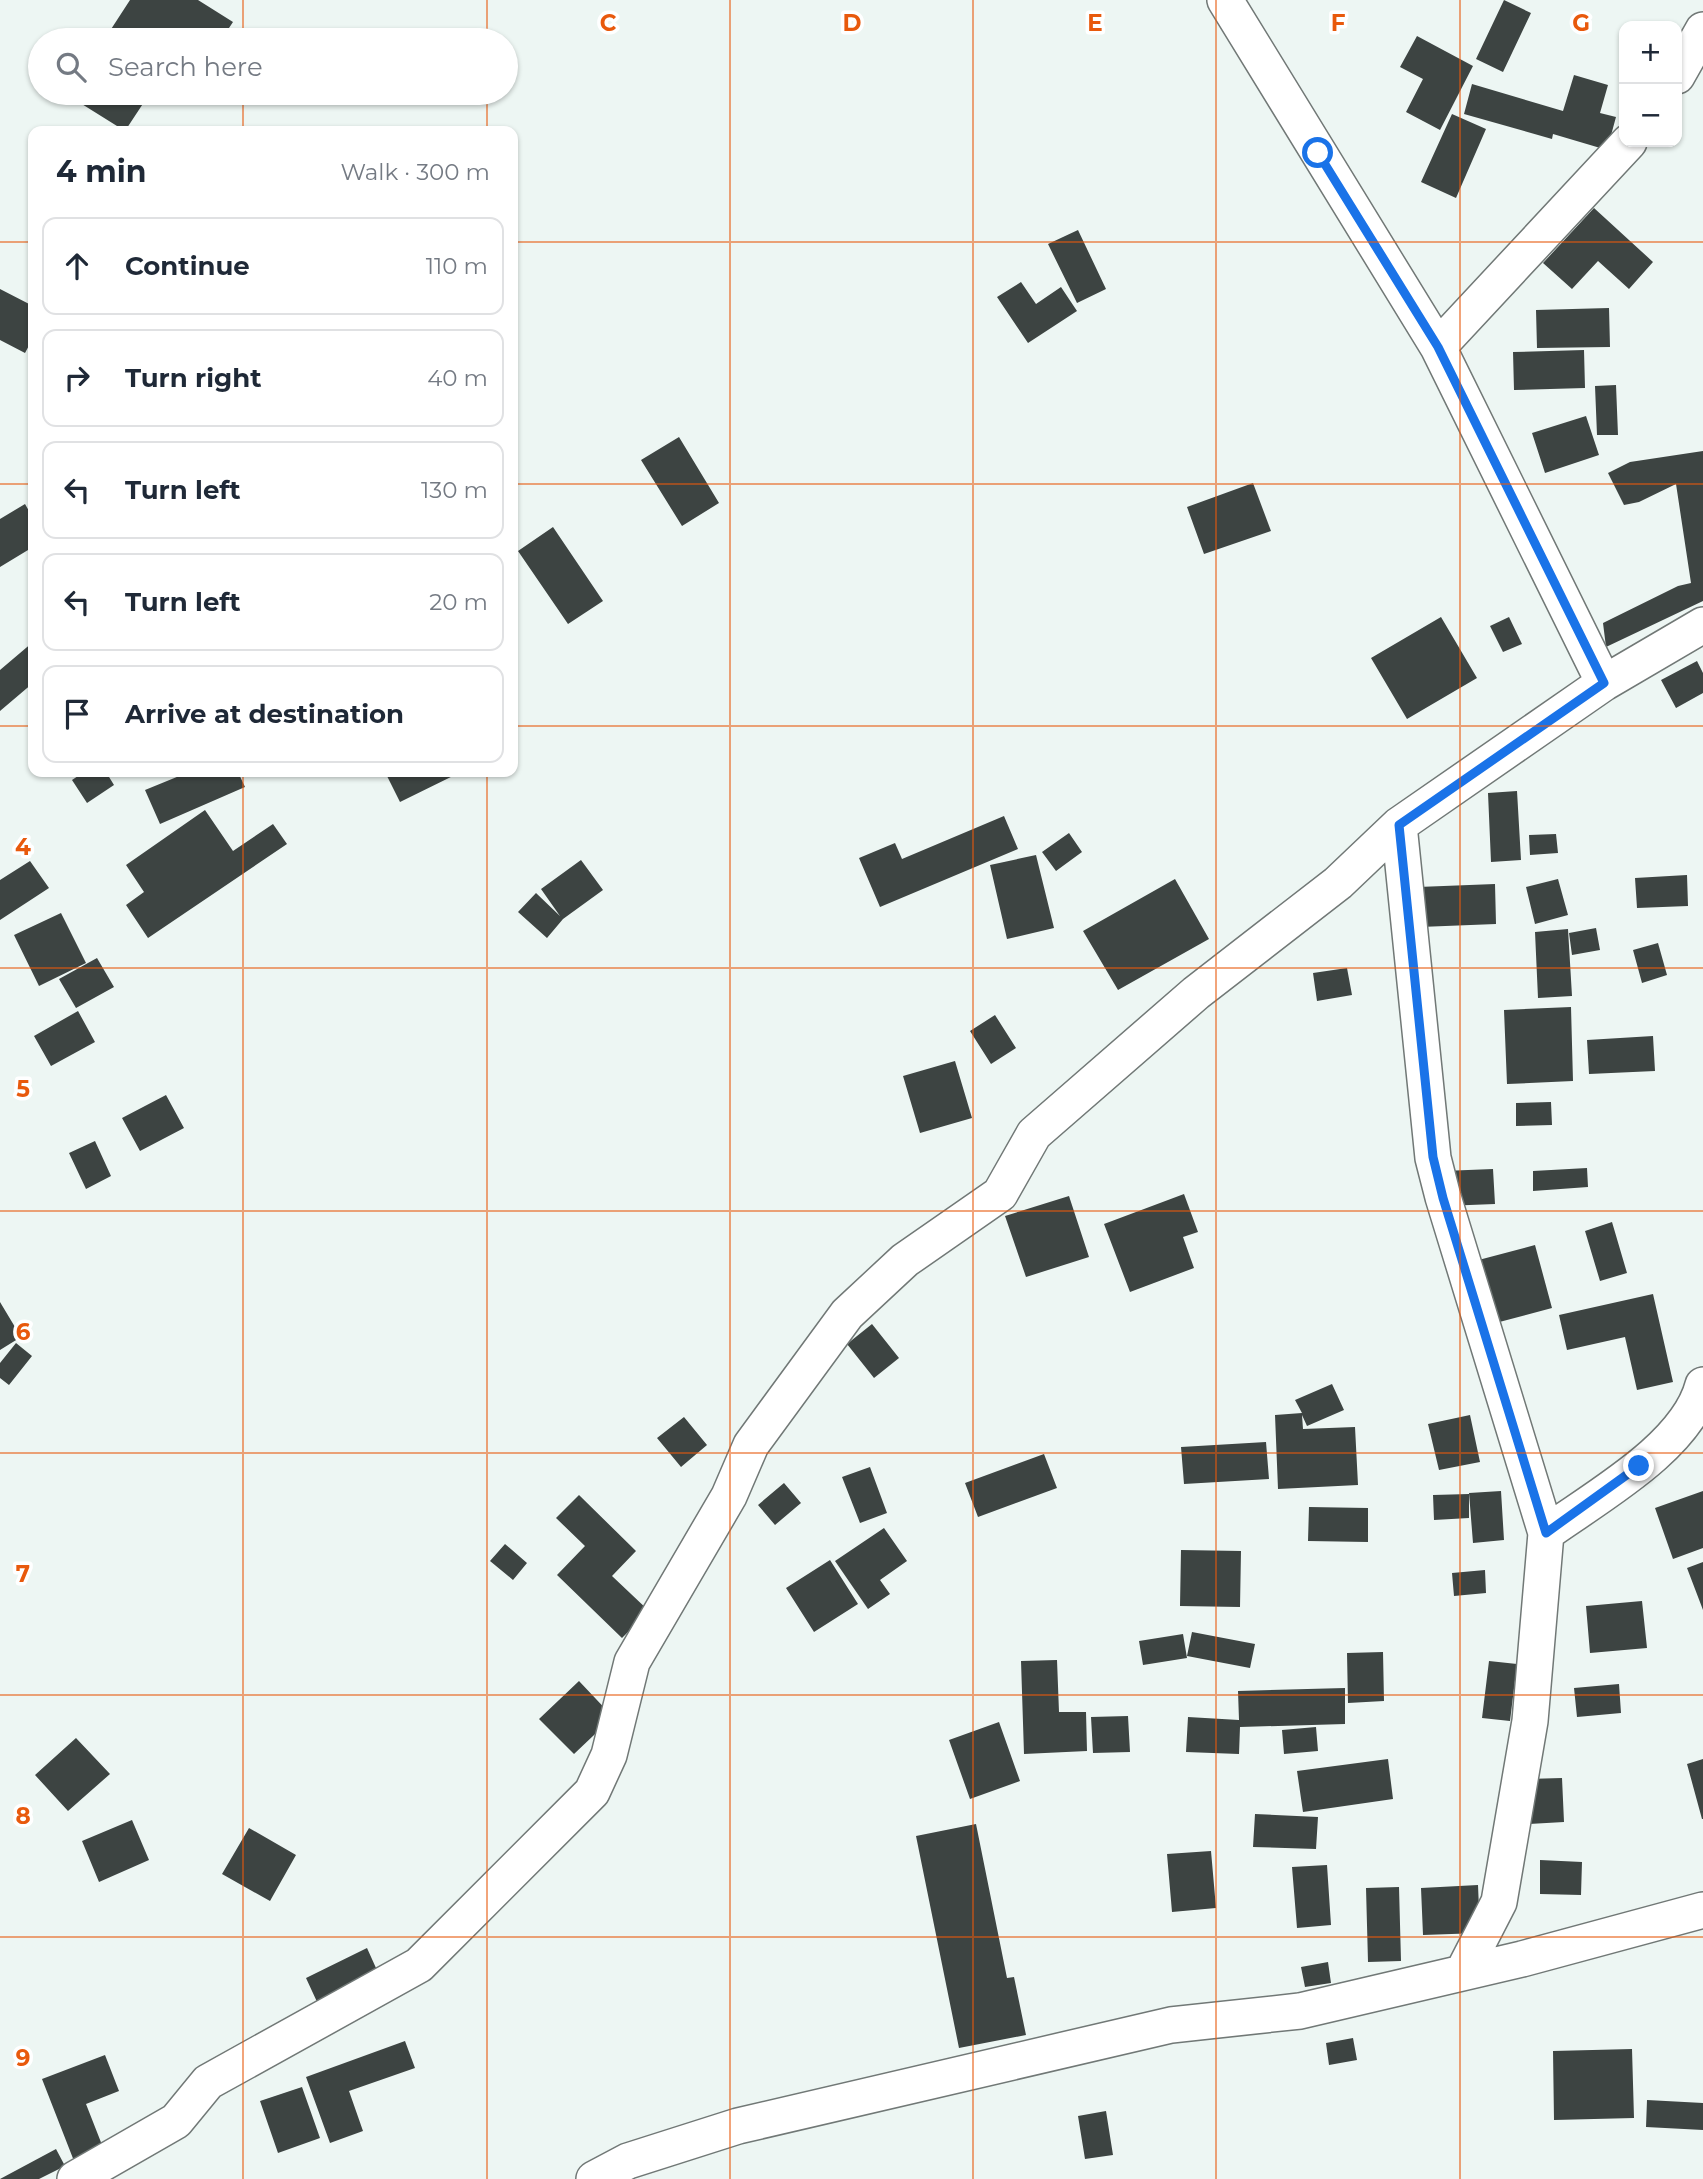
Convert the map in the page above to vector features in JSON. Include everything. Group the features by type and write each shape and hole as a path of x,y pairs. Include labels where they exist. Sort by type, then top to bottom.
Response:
{"street":[{"path":"1225,0 1438,347 1604,683"},
{"path":"1682,67 1703,30"},
{"path":"1438,347 1624,147"},
{"path":"75,2179 176,2121 208,2082 419,1965 592,1792 609,1755 632,1662 729,1496 751,1445 847,1314 905,1260 1000,1194 1034,1134 1196,993 1338,883 1399,825 1604,683 1703,625"},
{"path":"1399,825 1433,1157 1443,1198 1546,1533 1530,1721 1499,1902 1464,1970"},
{"path":"1546,1533 1639,1466 1671,1437 1699,1400 1703,1385"},
{"path":"1499,1902 1522,1959"},
{"path":"594,2179 628,2161 738,2126 1171,2025 1300,2011 1464,1970 1522,1959 1703,1910"}],"building":[{"path":"130,0 198,0 233,22 229,28 112,28"},
{"path":"1504,0 1531,13 1503,72 1476,59"},
{"path":"1417,36 1473,66 1440,130 1406,112 1423,79 1400,67"},
{"path":"1574,75 1608,85 1600,113 1616,117 1607,150 1553,134 1552,139 1464,114 1472,84 1563,111"},
{"path":"83,105 142,105 128,126 117,126"},
{"path":"1452,114 1486,129 1456,198 1421,182"},
{"path":"1594,208 1653,262 1629,289 1598,261 1572,289 1543,263"},
{"path":"1078,230 1106,289 1077,303 1048,244"},
{"path":"1021,282 1036,304 1061,287 1077,311 1028,343 997,297"},
{"path":"0,289 28,303 28,347 25,353 0,340"},
{"path":"1609,308 1610,347 1537,348 1536,310"},
{"path":"1584,350 1585,388 1514,390 1513,352"},
{"path":"1616,385 1618,435 1597,435 1595,386"},
{"path":"1586,416 1599,455 1545,473 1532,433"},
{"path":"679,437 719,503 682,526 641,460"},
{"path":"1703,451 1703,601 1606,647 1603,623 1678,586 1691,583 1676,484 1639,502 1624,505 1608,473 1630,462"},
{"path":"1253,483 1271,531 1204,554 1187,507"},
{"path":"25,504 28,509 28,550 0,567 0,519"},
{"path":"553,527 603,601 568,624 518,551"},
{"path":"1441,617 1477,678 1407,719 1371,658"},
{"path":"1509,617 1522,644 1503,652 1490,626"},
{"path":"28,646 28,687 0,711 0,670"},
{"path":"1697,661 1703,673 1703,693 1676,708 1661,680"},
{"path":"76,777 109,777 114,785 87,803 72,780"},
{"path":"177,777 240,777 245,787 160,824 145,790"},
{"path":"388,777 451,777 400,802"},
{"path":"1517,791 1521,860 1491,862 1488,793"},
{"path":"205,810 233,851 273,824 287,844 148,938 126,905 144,892 126,865"},
{"path":"1004,816 1018,849 880,907 859,858 895,843 902,859"},
{"path":"1069,833 1082,852 1056,871 1042,852"},
{"path":"1556,834 1558,853 1530,855 1529,835"},
{"path":"1036,855 1054,928 1007,939 990,865"},
{"path":"581,860 603,890 563,919 547,938 518,912 536,893 560,916 541,889"},
{"path":"30,861 49,888 0,920 0,880"},
{"path":"1687,875 1688,906 1637,908 1635,878"},
{"path":"1175,879 1209,939 1118,990 1083,931"},
{"path":"1558,879 1568,915 1535,924 1526,887"},
{"path":"1495,884 1496,924 1420,927 1418,887"},
{"path":"61,913 86,963 39,986 14,935"},
{"path":"1596,928 1600,950 1572,955 1569,933"},
{"path":"1568,929 1572,996 1538,998 1535,932"},
{"path":"1658,943 1667,975 1642,983 1633,950"},
{"path":"97,958 114,987 76,1008 59,979"},
{"path":"1347,968 1352,995 1317,1001 1313,973"},
{"path":"1571,1007 1573,1081 1507,1084 1504,1010"},
{"path":"78,1011 95,1042 51,1066 34,1036"},
{"path":"995,1015 1016,1048 991,1064 970,1031"},
{"path":"1653,1036 1655,1071 1589,1074 1587,1040"},
{"path":"955,1061 972,1118 920,1133 903,1076"},
{"path":"166,1095 184,1128 140,1151 122,1118"},
{"path":"1551,1102 1552,1125 1516,1126 1516,1103"},
{"path":"95,1141 111,1176 86,1189 69,1153"},
{"path":"1587,1168 1588,1187 1533,1191 1533,1171"},
{"path":"1493,1169 1495,1204 1444,1206 1443,1171"},
{"path":"1184,1194 1198,1232 1183,1237 1194,1268 1130,1292 1104,1224"},
{"path":"1069,1196 1089,1257 1026,1277 1005,1216"},
{"path":"1612,1222 1627,1273 1600,1281 1585,1231"},
{"path":"1535,1245 1552,1308 1488,1325 1471,1262"},
{"path":"1653,1294 1673,1382 1637,1390 1625,1337 1567,1350 1559,1315"},
{"path":"0,1302 21,1337 0,1350"},
{"path":"872,1324 899,1358 874,1378 847,1344"},
{"path":"16,1343 32,1356 9,1385 0,1378 0,1363"},
{"path":"1332,1384 1344,1410 1307,1426 1302,1415 1303,1429 1355,1427 1358,1485 1278,1489 1275,1415 1302,1413 1295,1400"},
{"path":"1470,1415 1480,1462 1439,1470 1428,1424"},
{"path":"684,1417 707,1445 681,1467 657,1438"},
{"path":"1266,1442 1269,1479 1184,1484 1181,1447"},
{"path":"1044,1454 1057,1488 978,1517 965,1483"},
{"path":"870,1467 887,1513 860,1523 842,1477"},
{"path":"784,1483 801,1503 775,1525 758,1505"},
{"path":"1501,1491 1504,1540 1473,1543 1469,1493"},
{"path":"1703,1491 1703,1548 1673,1559 1655,1508"},
{"path":"1469,1494 1469,1518 1434,1520 1433,1495"},
{"path":"579,1495 636,1551 612,1576 649,1611 622,1638 557,1575 585,1546 556,1518"},
{"path":"1309,1507 1368,1508 1368,1542 1308,1541"},
{"path":"884,1528 907,1561 880,1580 890,1594 868,1609 835,1561"},
{"path":"505,1544 527,1563 513,1580 490,1561"},
{"path":"1181,1550 1241,1551 1240,1607 1180,1606"},
{"path":"830,1560 858,1604 814,1632 786,1588"},
{"path":"1703,1562 1703,1610 1687,1568"},
{"path":"1485,1570 1486,1593 1454,1596 1452,1573"},
{"path":"1642,1601 1647,1648 1590,1653 1586,1606"},
{"path":"1192,1632 1255,1644 1250,1668 1187,1656"},
{"path":"1183,1634 1187,1658 1143,1665 1139,1641"},
{"path":"1383,1652 1384,1701 1348,1703 1347,1653"},
{"path":"1057,1660 1059,1712 1086,1712 1087,1751 1024,1754 1021,1661"},
{"path":"1489,1661 1517,1664 1510,1721 1482,1718"},
{"path":"579,1681 613,1717 574,1754 539,1719"},
{"path":"1619,1684 1621,1713 1577,1717 1574,1688"},
{"path":"1345,1688 1345,1724 1240,1727 1239,1754 1186,1752 1188,1717 1239,1720 1238,1691"},
{"path":"1128,1716 1130,1752 1093,1753 1091,1717"},
{"path":"999,1722 1020,1781 970,1799 949,1740"},
{"path":"1316,1727 1318,1751 1284,1754 1282,1730"},
{"path":"76,1738 110,1774 68,1811 35,1775"},
{"path":"1388,1759 1393,1799 1303,1812 1297,1771"},
{"path":"1703,1759 1703,1819 1702,1819 1687,1764"},
{"path":"1562,1778 1564,1822 1529,1824 1527,1779"},
{"path":"1255,1814 1318,1817 1316,1849 1253,1847"},
{"path":"132,1820 149,1860 99,1882 82,1841"},
{"path":"976,1824 1007,1978 1014,1977 1026,2035 959,2048 916,1836"},
{"path":"249,1828 296,1855 270,1901 222,1874"},
{"path":"1211,1851 1216,1908 1172,1912 1167,1854"},
{"path":"1540,1860 1582,1862 1581,1895 1540,1894"},
{"path":"1327,1865 1331,1925 1297,1928 1292,1867"},
{"path":"1478,1885 1480,1933 1423,1935 1421,1888"},
{"path":"1399,1887 1401,1961 1368,1962 1366,1888"},
{"path":"367,1948 385,1988 324,2017 306,1978"},
{"path":"1328,1962 1331,1983 1305,1987 1301,1967"},
{"path":"1353,2038 1357,2060 1329,2065 1326,2043"},
{"path":"405,2041 415,2068 349,2091 363,2131 330,2143 306,2077"},
{"path":"1632,2049 1634,2118 1554,2120 1553,2051"},
{"path":"105,2055 119,2091 86,2104 104,2150 74,2161 42,2079"},
{"path":"302,2087 320,2138 278,2153 260,2101"},
{"path":"1647,2100 1703,2103 1703,2130 1646,2127"},
{"path":"1106,2111 1113,2155 1085,2159 1078,2116"},
{"path":"56,2149 65,2166 39,2179 0,2179"}],"route":[{"path":"1318,153 1438,347 1604,683 1399,825 1433,1157 1443,1198 1546,1533 1639,1466"}]}
